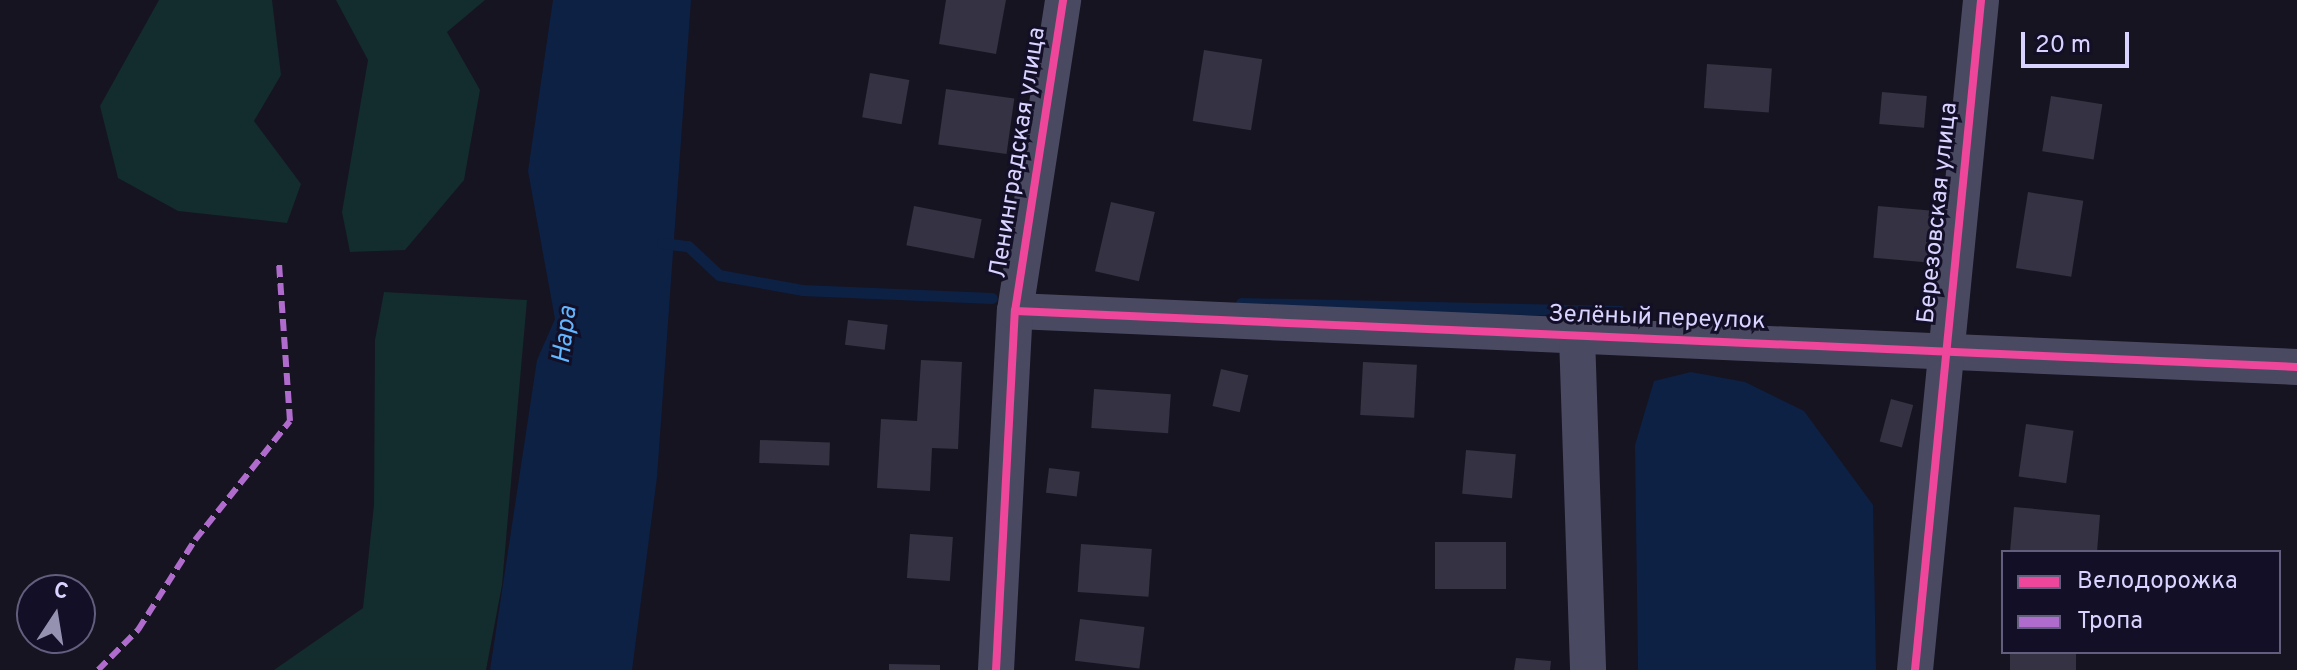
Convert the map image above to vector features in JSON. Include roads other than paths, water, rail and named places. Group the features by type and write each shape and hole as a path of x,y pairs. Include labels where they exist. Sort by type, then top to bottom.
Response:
{"street":[{"name":"Ленинградская улица","path":"996,670 1015,311 1063,0"},
{"name":"Березовская улица","path":"1915,670 1981,0"},
{"name":"Зелёный переулок","path":"1015,311 2297,367"},
{"name":"Зелёный переулок","path":"1577,336 1588,670"}],"water":[{"name":"Нара","path":"553,0 691,0 657,477 632,670 490,670 537,360 555,319 528,171"},
{"path":"1691,372 1745,382 1804,411 1873,505 1876,670 1638,670 1635,445 1654,381"}],"waterway":[{"path":"662,243 688,246 719,275 802,290 992,298"},
{"path":"1241,303 1620,311"}]}
